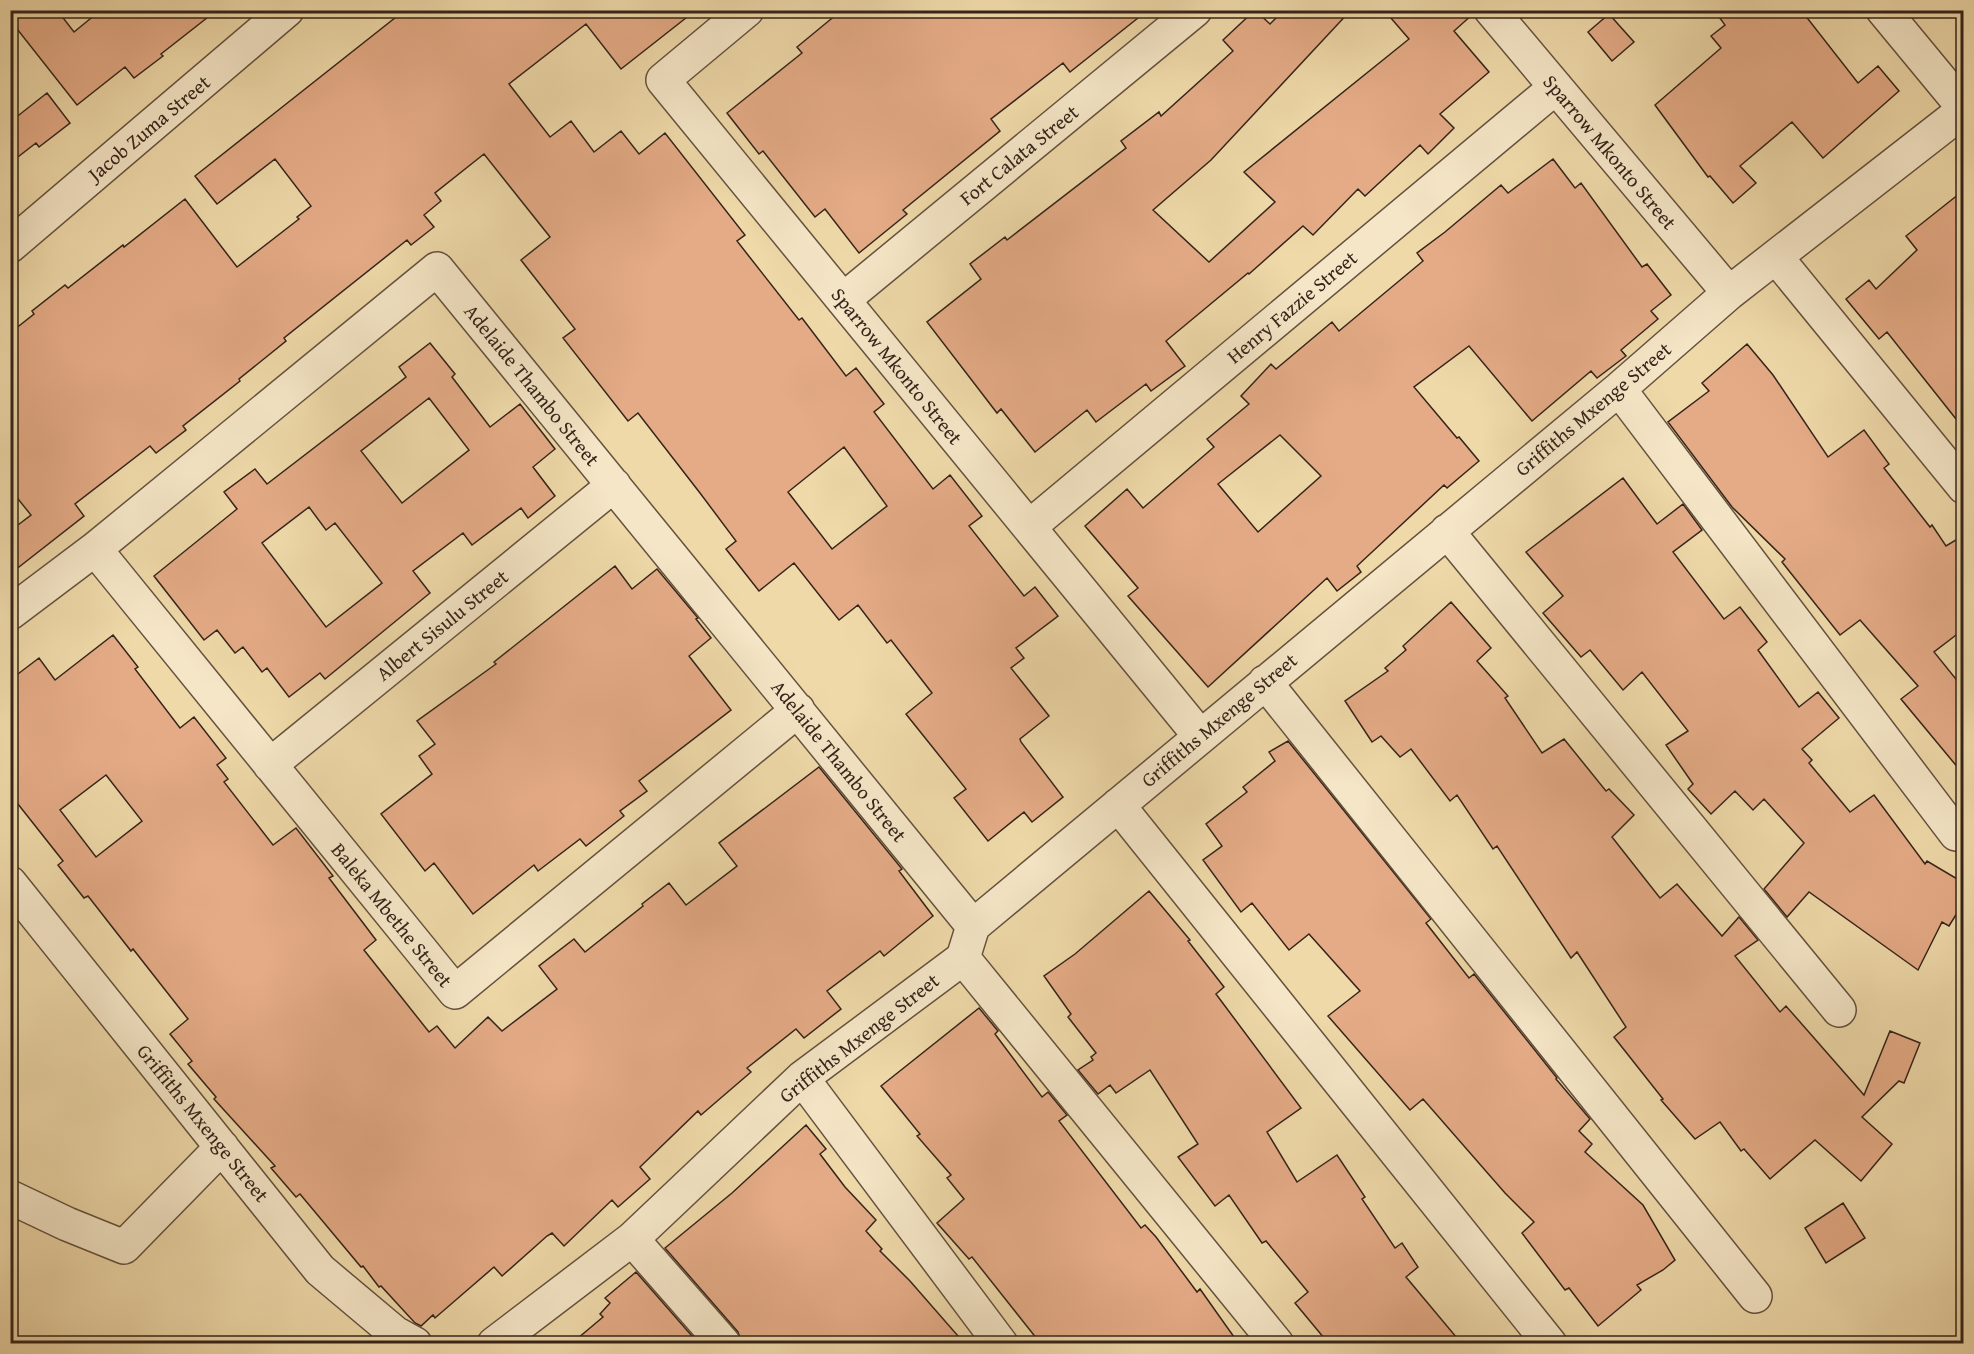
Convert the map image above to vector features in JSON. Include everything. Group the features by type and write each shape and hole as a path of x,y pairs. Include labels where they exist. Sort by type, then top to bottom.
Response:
{"street":[{"name":"Jacob Zuma Street","path":"10,246 288,10"},
{"name":"Sparrow Mkonto Street","path":"747,10 663,80 1200,736"},
{"name":"Fort Calata Street","path":"843,300 1195,10"},
{"name":"Sparrow Mkonto Street","path":"1491,10 1729,293"},
{"path":"1883,10 1964,109"},
{"name":"Henry Fazzie Street","path":"1029,527 1556,87"},
{"name":"Griffiths Mxenge Street","path":"973,926 1619,389 1729,293 1964,109"},
{"path":"1776,257 1964,487"},
{"name":"Adelaide Thambo Street","path":"10,613 95,549 437,269 973,926"},
{"path":"1619,389 1956,834"},
{"name":"Albert Sisulu Street","path":"270,765 614,485"},
{"path":"1447,531 1839,1010"},
{"name":"Baleka Mbethe Street","path":"95,549 455,992 798,710"},
{"path":"1265,682 1755,1296"},
{"path":"1118,806 1550,1344"},
{"name":"Griffiths Mxenge Street","path":"10,883 320,1270 395,1333 415,1344"},
{"path":"973,926 963,958 1277,1344"},
{"name":"Griffiths Mxenge Street","path":"494,1344 632,1239 802,1078 963,958"},
{"path":"802,1078 1001,1344"},
{"path":"10,1197 124,1247 222,1147"},
{"path":"632,1239 723,1344"}],"building":[{"path":"10,10 57,10 74,32 101,10 217,10 134,78 125,67 77,105 10,20"},
{"path":"405,10 696,10 621,69 586,24 509,84 550,137 571,121 594,152 621,131 639,154 665,133 745,235 737,241 799,320 802,318 846,376 856,368 884,404 874,412 933,489 950,475 982,516 969,526 1024,596 1035,587 1058,616 1016,648 1024,658 1011,668 1049,716 1020,739 1021,742 1063,797 1032,822 1024,812 988,841 954,798 966,789 906,714 932,693 891,640 887,643 858,605 839,620 794,563 759,591 726,549 736,541 700,493 638,413 628,421 563,338 575,329 521,260 550,237 484,154 435,193 441,201 424,215 434,227 411,245 407,240 284,338 286,341 183,426 186,430 156,453 150,446 75,504 84,516 10,574 10,531 31,515 10,489 10,333 34,314 32,311 65,285 68,288 185,199 237,267 299,219 297,217 311,206 275,159 217,204 195,176","holes":["844,447 887,506 832,549 788,492"]},
{"path":"842,10 1148,10 1070,72 1063,63 991,119 1000,131 903,210 907,214 859,253 825,209 815,217 763,151 759,154 727,113 802,53 797,47"},
{"path":"1255,10 1270,24 1284,10 1351,10 1211,160 1153,210 1209,262 1275,202 1244,172 1409,39 1384,10 1473,10 1473,14 1454,31 1489,72 1440,114 1454,128 1428,154 1420,145 1365,196 1358,189 1313,235 1303,226 1249,274 1166,341 1185,366 1151,391 1146,384 1096,422 1087,410 1035,452 1001,409 997,413 927,322 981,279 970,264 1005,237 1007,240 1126,148 1121,141 1159,112 1161,116 1233,51 1223,40"},
{"path":"1714,10 1801,10 1858,83 1878,66 1899,91 1823,158 1792,122 1740,166 1756,183 1733,203 1710,176 1708,177 1655,105 1721,48 1711,36 1725,25"},
{"path":"1609,14 1634,42 1612,61 1588,32"},
{"path":"47,93 70,123 39,147 36,143 10,163 10,122"},
{"path":"1553,159 1575,188 1581,183 1642,267 1647,264 1671,295 1651,311 1658,319 1621,350 1626,356 1597,378 1591,371 1532,421 1469,346 1414,387 1479,461 1447,488 1444,485 1357,566 1361,572 1337,591 1327,578 1208,687 1128,596 1138,588 1085,526 1127,489 1143,508 1214,447 1207,439 1249,404 1241,396 1271,364 1276,369 1332,322 1339,331 1423,261 1417,253 1501,185 1508,193","holes":["1280,435 1321,476 1258,532 1218,484"]},
{"path":"1964,190 1964,429 1887,332 1879,339 1846,299 1869,280 1876,289 1917,250 1906,236"},
{"path":"430,343 455,374 452,377 490,427 520,404 555,449 533,467 555,496 528,518 521,508 472,545 463,533 413,571 430,593 325,679 320,673 289,697 267,668 262,672 243,647 235,653 217,630 204,640 154,576 237,509 224,492 255,469 267,484 406,377 399,367","holes":["429,398 469,450 402,503 361,451","309,507 326,530 335,523 382,583 326,627 262,543"]},
{"path":"1747,344 1773,375 1828,457 1864,430 1889,464 1884,468 1930,527 1932,525 1946,546 1964,535 1964,629 1934,652 1964,689 1964,775 1901,699 1918,686 1860,620 1840,635 1782,562 1785,559 1732,507 1668,422 1709,391 1702,383"},
{"path":"1623,478 1657,524 1683,504 1702,530 1673,552 1724,619 1740,607 1767,642 1758,650 1799,707 1818,692 1839,718 1802,749 1812,760 1809,763 1850,812 1874,795 1925,864 1927,861 1964,883 1964,902 1949,926 1942,922 1918,970 1809,892 1787,917 1764,889 1804,843 1764,799 1753,810 1735,791 1711,814 1688,789 1693,784 1666,745 1688,731 1642,672 1623,690 1590,650 1581,657 1543,613 1563,596 1526,552"},
{"path":"615,566 632,589 657,569 698,618 696,619 711,638 689,656 731,710 639,781 647,791 620,811 624,816 586,846 580,839 538,871 534,865 473,914 434,863 425,871 381,814 432,774 419,756 435,744 417,721 496,664 494,662"},
{"path":"1451,602 1491,648 1477,661 1508,696 1505,698 1542,753 1564,739 1606,791 1609,789 1634,815 1612,837 1660,898 1677,884 1722,936 1739,917 1758,940 1735,956 1780,1012 1786,1006 1864,1095 1890,1031 1920,1043 1904,1083 1899,1081 1862,1117 1892,1144 1861,1181 1815,1140 1770,1179 1744,1149 1741,1151 1720,1122 1695,1139 1661,1100 1663,1099 1614,1037 1626,1027 1577,952 1571,958 1497,846 1493,849 1457,795 1450,801 1411,749 1400,757 1381,736 1372,742 1345,701 1388,671 1385,668 1406,650 1403,646"},
{"path":"113,635 138,667 135,669 180,728 194,717 226,758 217,765 228,779 224,782 273,845 296,828 333,876 329,878 376,940 364,950 429,1032 437,1026 455,1048 488,1017 502,1031 557,989 539,966 574,939 585,952 669,883 686,905 737,866 719,843 819,767 902,869 899,871 933,916 884,956 880,951 827,991 841,1009 804,1038 796,1029 747,1068 751,1072 701,1115 698,1111 640,1167 650,1179 618,1207 612,1200 564,1246 552,1233 502,1276 494,1267 435,1318 433,1315 421,1326 415,1323 381,1286 379,1287 300,1194 296,1197 271,1168 275,1166 214,1099 216,1097 188,1064 192,1061 170,1034 188,1019 88,896 84,898 58,865 63,861 10,794 10,680 39,658 55,680","holes":["106,775 142,821 96,857 60,810"]},
{"path":"1288,741 1431,919 1426,923 1469,978 1474,974 1590,1119 1579,1131 1592,1144 1585,1152 1643,1205 1675,1260 1637,1285 1641,1290 1598,1326 1569,1288 1565,1290 1522,1233 1534,1222 1505,1193 1423,1099 1410,1110 1328,1016 1360,991 1309,934 1289,950 1252,903 1241,912 1203,860 1222,846 1206,824 1247,792 1243,787 1275,761 1269,752"},
{"path":"1149,891 1190,940 1188,941 1224,987 1216,994 1301,1108 1267,1132 1297,1182 1337,1155 1365,1197 1362,1199 1395,1248 1402,1243 1418,1267 1406,1277 1462,1344 1329,1344 1295,1303 1308,1292 1266,1241 1262,1243 1229,1195 1215,1206 1178,1157 1198,1144 1150,1070 1116,1093 1110,1085 1098,1094 1078,1070 1093,1060 1091,1057 1096,1053 1068,1017 1071,1014 1044,976 1075,954"},
{"path":"979,1008 998,1031 995,1034 1042,1097 1048,1092 1067,1115 1059,1121 1141,1228 1145,1225 1197,1292 1200,1289 1239,1344 1041,1344 972,1257 969,1259 937,1223 964,1199 947,1178 951,1175 917,1136 920,1134 881,1086"},
{"path":"806,1125 826,1149 820,1154 845,1187 876,1220 866,1231 882,1249 880,1251 910,1281 965,1344 742,1344 738,1332 665,1248 732,1193"},
{"path":"1843,1203 1865,1238 1826,1263 1805,1228"},
{"path":"636,1272 699,1344 571,1344 603,1317 600,1314 610,1303 605,1298"}]}
